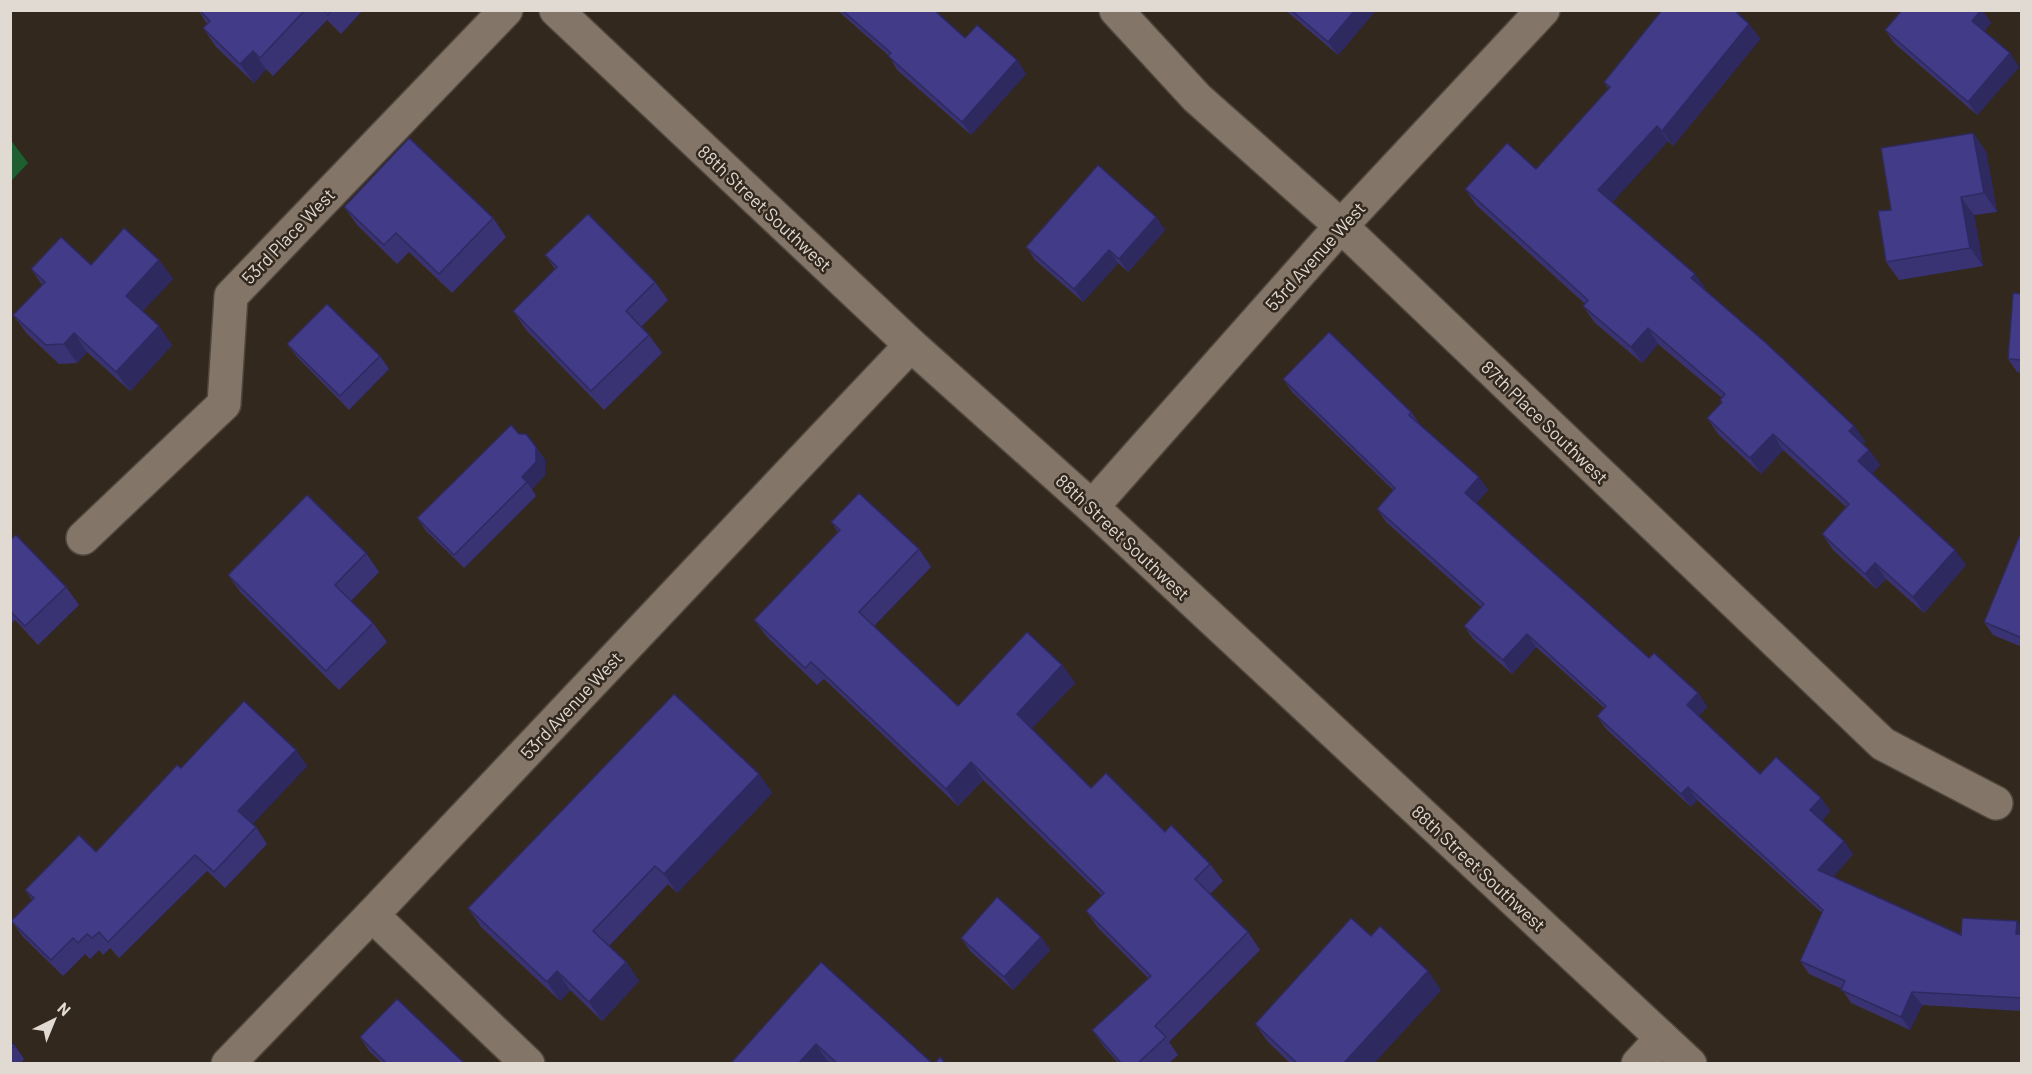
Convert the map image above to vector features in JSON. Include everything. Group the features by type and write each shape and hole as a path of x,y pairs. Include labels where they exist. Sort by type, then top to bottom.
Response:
{"street":[{"name":"53rd Place West","path":"83,538 224,404 231,296 506,10"},
{"name":"88th Street Southwest","path":"555,10 911,345 1092,507 1690,1064"},
{"name":"87th Place Southwest","path":"1116,10 1197,98 1341,226 1883,744 1996,803"},
{"name":"53rd Avenue West","path":"1092,507 1341,226 1543,10"},
{"name":"53rd Avenue West","path":"228,1064 911,345"},
{"path":"372,915 528,1064"},
{"path":"1638,1064 1662,1038"}],"green space":[{"path":"10,139 28,163 11,181 10,181"}],"building":[{"path":"199,10 305,10 260,58 253,51 240,64 203,28 210,21"},
{"path":"842,10 934,10 965,38 977,25 1017,60 962,122 888,56 891,53"},
{"path":"1291,10 1355,10 1328,42"},
{"path":"1662,10 1734,10 1749,24 1662,131 1657,126 1598,190 1695,274 1691,278 1766,343 1854,426 1849,431 1869,450 1858,461 1955,550 1913,597 1875,563 1865,574 1822,534 1849,504 1773,434 1750,458 1707,418 1722,402 1720,400 1725,394 1648,328 1631,347 1583,306 1588,300 1465,189 1507,143 1536,169 1610,87 1604,82"},
{"path":"1902,10 1981,10 1972,21 2010,53 1968,102 1885,30"},
{"path":"1973,133 1984,193 1961,197 1970,248 1886,262 1878,211 1891,210 1881,148"},
{"path":"409,138 493,218 439,274 396,233 384,245 344,207"},
{"path":"1098,165 1156,217 1119,259 1109,250 1074,289 1026,247"},
{"path":"588,214 655,282 626,311 649,335 591,391 513,311 557,267 545,255"},
{"path":"124,228 159,260 126,296 159,326 116,372 74,333 64,344 46,345 13,315 45,282 31,269 61,237 91,265"},
{"path":"2013,293 2022,294 2022,360 2008,359"},
{"path":"327,304 380,356 340,396 287,344"},
{"path":"1329,332 1411,412 1409,415 1479,477 1465,493 1649,658 1654,653 1698,693 1687,705 1760,774 1776,757 1821,798 1810,810 1844,841 1818,870 1961,935 1962,918 2017,921 2016,934 2022,934 2022,998 1912,992 1901,1017 1841,990 1845,981 1800,961 1823,910 1688,787 1681,794 1597,716 1606,706 1527,634 1503,660 1464,626 1484,604 1377,509 1395,488 1283,379"},
{"path":"511,425 519,434 526,434 536,447 536,462 522,477 527,482 454,555 417,518"},
{"path":"859,493 919,549 859,612 958,706 1027,632 1062,665 1017,714 1091,788 1106,773 1165,832 1171,825 1210,864 1195,879 1248,932 1155,1026 1166,1037 1137,1064 1122,1064 1092,1030 1151,976 1086,911 1104,893 971,762 946,789 811,662 805,668 754,620 840,530 831,522"},
{"path":"307,495 366,553 335,585 373,623 326,671 228,575"},
{"path":"16,535 66,587 25,626 10,611 10,540"},
{"path":"2019,537 2022,538 2022,638 1984,622"},
{"path":"674,694 759,774 664,874 655,866 593,931 626,962 589,1002 557,971 547,982 468,908"},
{"path":"244,701 296,750 238,811 256,827 214,872 195,855 108,942 99,932 92,938 87,934 78,943 73,938 51,960 11,921 34,898 25,890 79,835 96,852 177,765 181,768"},
{"path":"997,897 1041,937 1004,977 961,938"},
{"path":"1351,918 1371,936 1380,926 1428,971 1343,1064 1298,1064 1255,1024"},
{"path":"821,962 933,1064 838,1064 816,1044 798,1064 730,1064"},
{"path":"397,999 465,1064 387,1064 360,1037"},
{"path":"940,1057 946,1064 934,1064"}]}
